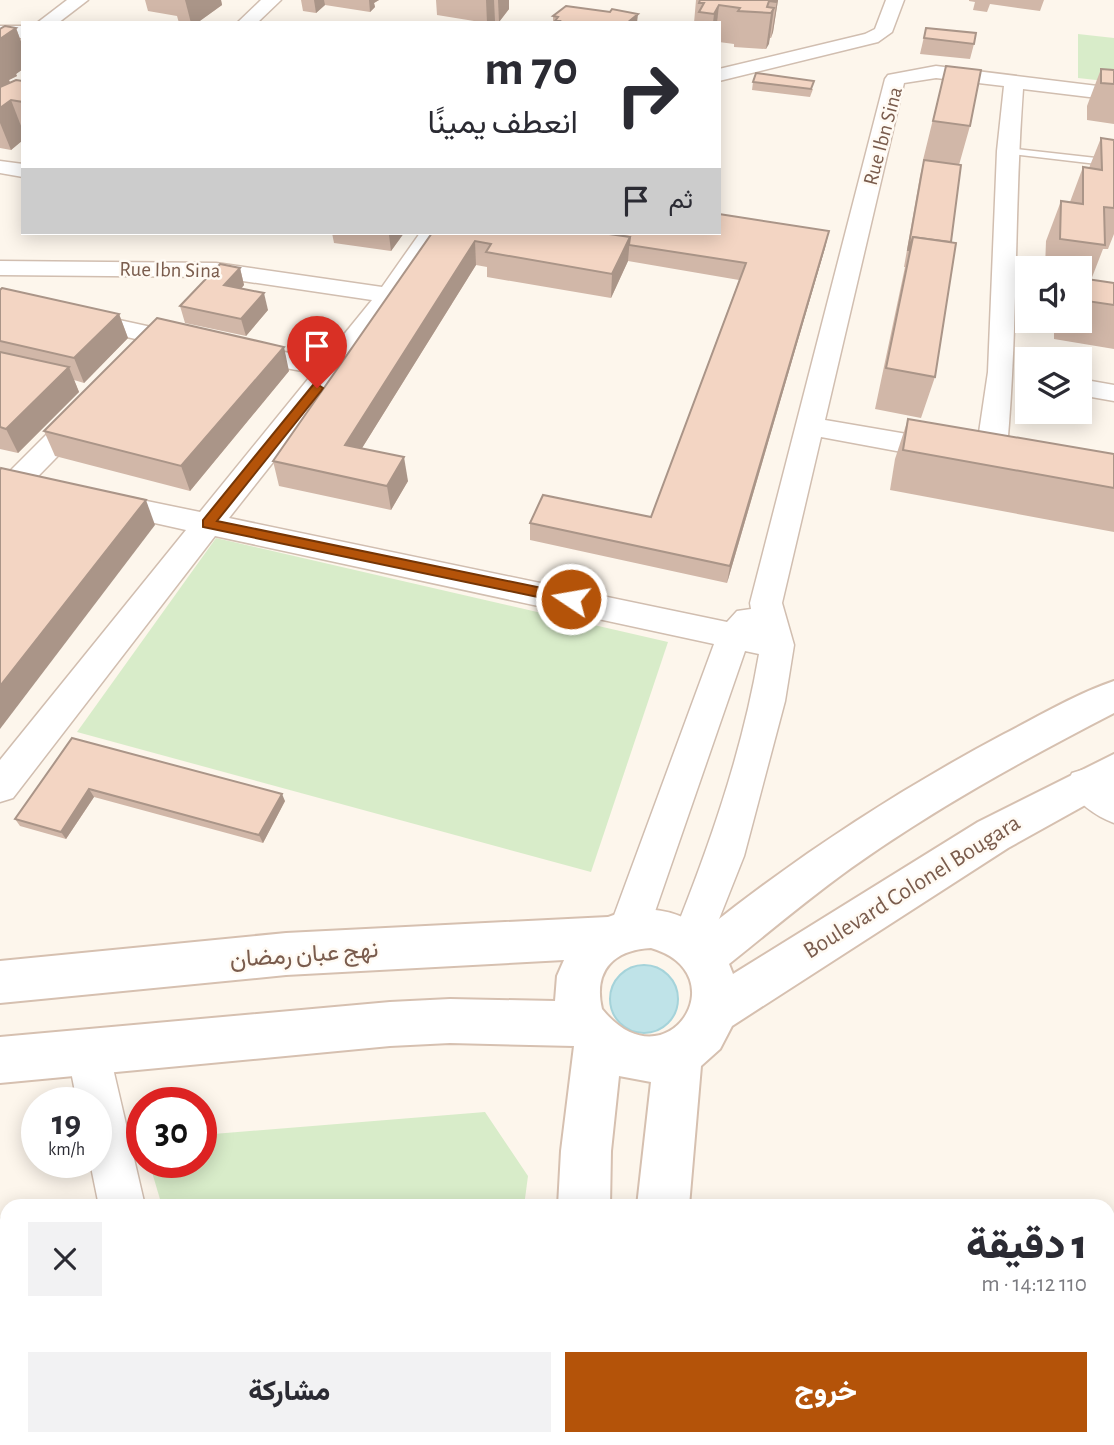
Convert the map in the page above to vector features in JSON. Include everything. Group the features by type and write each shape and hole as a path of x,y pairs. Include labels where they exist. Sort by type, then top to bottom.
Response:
{"main road":[{"path":"696,951 890,820 973,770 1114,695"},
{"name":"Boulevard Colonel Bougara","path":"714,1011 993,835 1104,787"},
{"path":"0,1060 426,1022 593,1033 617,1052 637,1059 658,1059 678,1054 694,1043 707,1029 714,1011 715,993 696,951 674,934 651,928 619,933 591,951 580,970 577,992 593,1033 584,1199"},
{"name":"نهج عبان رمضان","path":"0,982 286,954 619,933"},
{"path":"664,1199 678,1054"}],"street":[{"path":"49,21 79,0"},
{"path":"248,21 272,0"},
{"path":"721,75 871,38 883,32 895,0"},
{"path":"0,32 21,32"},
{"name":"Rue Ibn Sina","path":"766,603 895,79 936,72 1114,94"},
{"path":"811,426 972,456 984,455 993,448 996,440 1001,372 1008,151 1014,82"},
{"path":"0,167 21,171"},
{"path":"0,787 333,369 430,235"},
{"path":"831,239 856,243"},
{"name":"Rue Ibn Sina","path":"0,268 216,270 388,295"},
{"path":"164,328 216,270"},
{"path":"2,303 164,328 333,369"},
{"path":"1001,372 1015,375"},
{"path":"1092,389 1114,393"},
{"path":"5,487 102,394"},
{"path":"5,487 66,494 208,523 777,645"},
{"path":"619,933 662,844 734,635 766,603"},
{"path":"696,951 768,701 777,645 766,603"},
{"path":"88,1051 120,1199"}],"lane":[{"path":"1008,151 1114,163"}],"green space":[{"path":"1078,34 1114,38 1114,82 1078,78"},
{"path":"216,538 668,642 591,872 77,732"},
{"path":"485,1112 528,1176 525,1199 160,1199 154,1178 217,1178 217,1134"}],"water":[{"path":"644,965 657,967 668,975 676,986 676,1012 668,1023 657,1031 644,1033 631,1031 620,1023 612,1012 610,999 612,986 620,975 631,967"}],"building":[{"path":"700,0 777,0 769,1 767,7 774,8 771,13 738,11 740,8 719,5 714,14 699,12 704,3 699,3"},
{"path":"566,6 638,14 629,21 555,21 558,17 553,16"},
{"path":"5,26 16,28 0,39 0,29"},
{"path":"926,28 976,33 974,44 924,38"},
{"path":"946,66 981,70 970,126 933,121"},
{"path":"1101,69 1114,70 1114,84 1101,83"},
{"path":"756,73 814,81 811,89 753,82"},
{"path":"16,80 21,81 21,102 11,100 0,108 0,87"},
{"path":"1101,138 1114,140 1114,208 1104,207 1105,245 1060,239 1061,201 1083,204 1083,167 1102,170"},
{"path":"924,160 961,165 951,242 913,237 908,250"},
{"path":"721,214 829,231 730,566 530,523 543,495 651,517 746,263 629,245 630,237 616,235 721,235"},
{"path":"431,235 630,237 612,274 486,252 491,244 475,241 345,445 404,457 387,486 273,461"},
{"path":"913,237 956,243 935,377 886,368"},
{"path":"220,264 240,268 224,285 264,293 241,319 180,306"},
{"path":"1092,280 1114,283 1114,305 1092,302"},
{"path":"2,288 119,314 74,358 0,341"},
{"path":"157,318 284,347 181,466 44,431"},
{"path":"0,352 69,367 6,429 0,427"},
{"path":"908,419 1114,454 1114,488 903,450"},
{"path":"1,468 146,500 0,686 0,470"},
{"path":"72,738 282,794 259,835 89,789 61,832 15,819"}],"route":[{"path":"317,388 208,523 571,599"}]}
